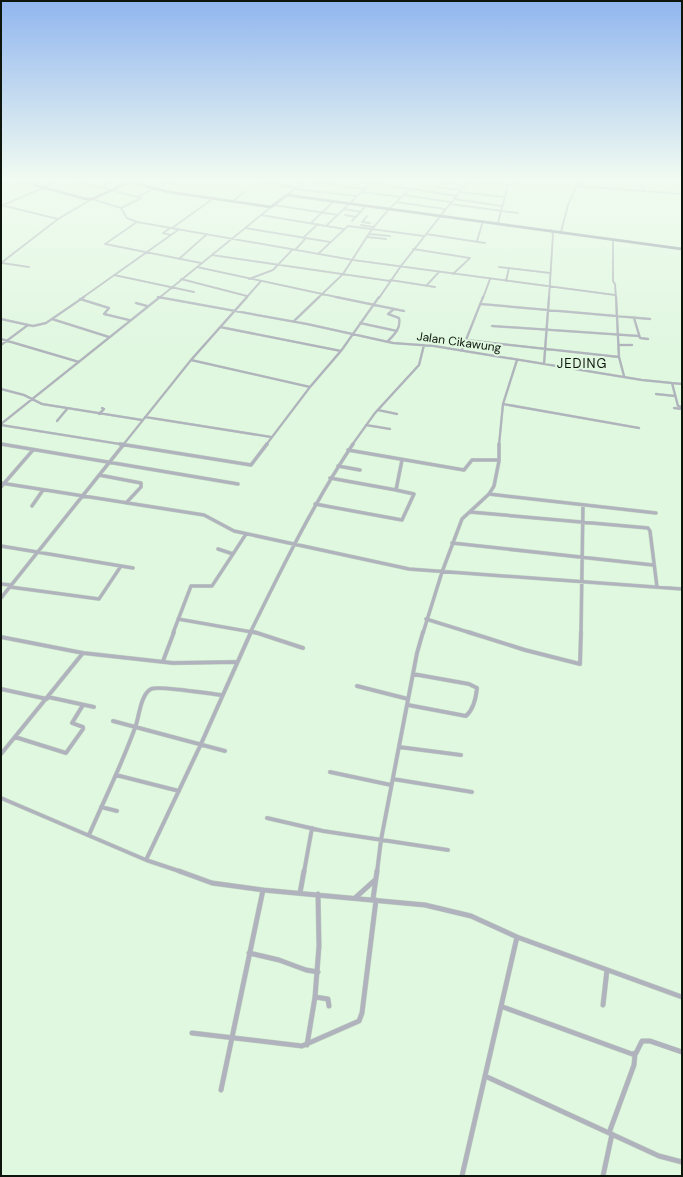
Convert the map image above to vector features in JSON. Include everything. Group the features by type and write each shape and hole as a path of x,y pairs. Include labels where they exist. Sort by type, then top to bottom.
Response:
{"main road":[{"path":"590,236 682,248"}],"street":[{"path":"2,263 36,236"},
{"path":"117,236 105,244 201,264"},
{"path":"1,319 28,325 42,325 170,236"},
{"path":"179,259 205,236"},
{"path":"217,236 353,260 615,295"},
{"path":"236,236 129,320 110,337 30,398 3,420 1,424 252,465 310,387 354,334 390,280 424,236"},
{"path":"292,236 330,242"},
{"path":"318,254 336,236"},
{"path":"433,236 485,242"},
{"path":"477,241 479,236"},
{"path":"544,364 553,236"},
{"path":"294,321 343,274 367,237 386,239"},
{"path":"249,279 271,271 294,250 304,238"},
{"path":"613,239 612,250 619,357 624,376"},
{"path":"413,249 470,257 453,274"},
{"path":"212,255 435,287"},
{"path":"2,263 29,267"},
{"path":"196,267 404,311"},
{"path":"499,267 550,273"},
{"path":"506,281 509,268"},
{"path":"426,286 439,272"},
{"path":"114,276 194,292"},
{"path":"181,279 247,296"},
{"path":"462,350 490,279"},
{"path":"1,598 191,360 262,281"},
{"name":"Jalan Cikawung","path":"158,297 294,321 388,342 462,350 517,360 682,384"},
{"path":"80,299 109,308 104,314 129,320"},
{"path":"136,304 147,306"},
{"path":"481,304 650,319"},
{"path":"388,342 397,331 400,319 388,314 395,309"},
{"path":"634,318 639,336"},
{"path":"52,319 78,325 82,329 110,337"},
{"path":"360,323 397,331"},
{"path":"1,345 28,325"},
{"path":"492,326 639,336 640,338 648,339"},
{"path":"220,327 340,352"},
{"path":"1,339 78,362"},
{"path":"466,340 619,357"},
{"path":"146,860 201,744 236,662 315,504 348,450 366,425 419,365 424,345"},
{"path":"619,345 632,345"},
{"path":"191,360 310,387"},
{"path":"192,1033 302,1046 353,1025 360,1019 375,899 375,880 381,840 413,674 426,619 452,543 462,519 489,494 494,486 499,460 499,438 503,404 517,360"},
{"path":"672,383 678,406 682,408"},
{"path":"1,389 30,398 42,404 142,420"},
{"path":"656,394 675,396"},
{"path":"503,404 639,428"},
{"path":"99,414 104,409 102,408"},
{"path":"674,408 682,408"},
{"path":"57,421 66,409"},
{"path":"378,410 397,414"},
{"path":"145,417 272,437"},
{"path":"366,425 390,429"},
{"path":"1,444 238,484"},
{"path":"1,487 2,484 33,450"},
{"path":"348,450 464,470 472,460 499,460"},
{"path":"396,490 402,460"},
{"path":"338,466 360,470"},
{"path":"99,475 141,483 140,487 126,503"},
{"path":"315,504 402,520 414,494 330,478"},
{"path":"2,484 204,515 231,530 383,564 442,572 682,589"},
{"path":"32,506 43,490"},
{"path":"489,494 656,513"},
{"path":"426,619 525,650 579,664 582,633 583,505"},
{"path":"470,512 649,529 657,587"},
{"path":"163,662 192,585 212,586 246,534"},
{"path":"452,543 653,564"},
{"path":"1,546 132,568"},
{"path":"218,550 233,554"},
{"path":"1,584 99,599 121,566"},
{"path":"178,619 251,631 302,648"},
{"path":"1,637 83,653 163,662 204,664 236,662"},
{"path":"1,754 83,653"},
{"path":"408,705 466,716 470,713 477,693 477,688 474,685 413,674"},
{"path":"357,686 408,699"},
{"path":"89,835 116,775 139,716 139,709 145,696 152,688 204,692 221,695"},
{"path":"1,689 94,707"},
{"path":"14,737 66,754 83,730 83,727 72,723 83,705"},
{"path":"113,721 225,751"},
{"path":"399,747 461,755"},
{"path":"330,772 391,785"},
{"path":"116,775 179,791"},
{"path":"393,779 472,792"},
{"path":"1,798 146,860 212,883 263,890 375,899 437,907 471,916 517,938 682,997"},
{"path":"101,807 118,811"},
{"path":"267,818 312,828 448,850"},
{"path":"300,893 312,828"},
{"path":"355,898 375,880"},
{"path":"221,1090 263,890"},
{"path":"307,1045 318,972 318,894"},
{"path":"462,1176 517,938"},
{"path":"249,953 284,961 300,969 318,972"},
{"path":"603,1005 607,970"},
{"path":"315,997 328,999 329,1006"},
{"path":"502,1007 635,1054"},
{"path":"603,1176 610,1133 634,1065 635,1054 640,1042 646,1040 682,1052"},
{"path":"485,1076 660,1156 682,1162"}],"district":[{"name":"JEDING","path":"582,363"}]}
